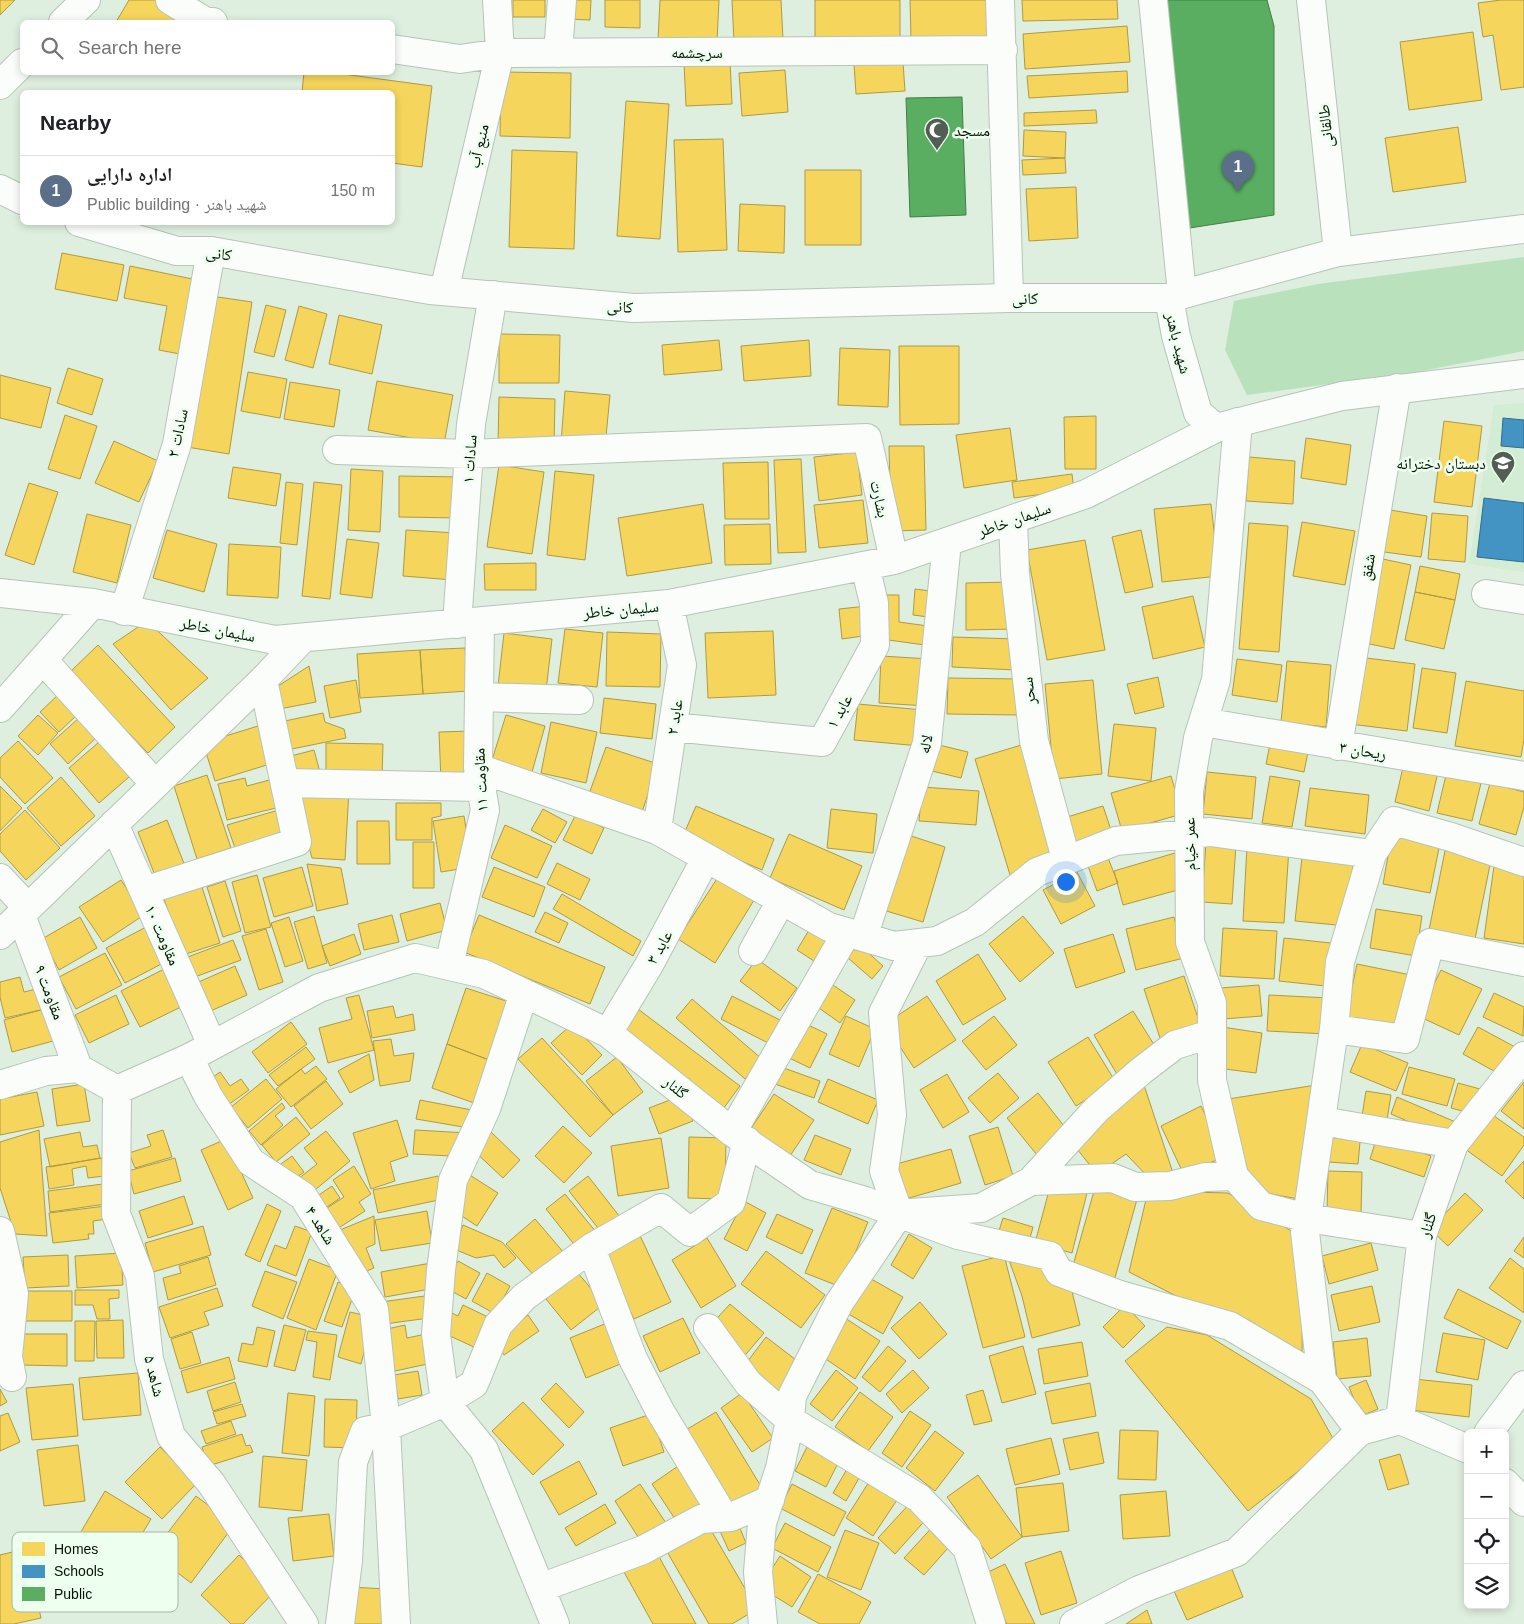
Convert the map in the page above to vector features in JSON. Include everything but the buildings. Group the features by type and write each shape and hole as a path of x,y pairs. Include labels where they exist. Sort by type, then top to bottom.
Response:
{"street":[{"path":"65,20 86,0"},
{"path":"170,0 203,20"},
{"name":"منبع آب","path":"444,291 500,53 497,0"},
{"path":"558,53 562,0"},
{"path":"1000,0 1009,298"},
{"path":"1153,0 1175,296"},
{"name":"طالقانی","path":"1312,0 1338,252"},
{"name":"سرچشمه","path":"395,49 460,59 500,53 1003,50"},
{"path":"0,85 20,65"},
{"path":"0,189 20,199"},
{"name":"کانی","path":"89,225 177,251 211,251 444,291 634,308 1009,298 1175,296"},
{"name":"شهید باهنر","path":"1227,425 1198,413 1176,336 1175,296 1338,252 1524,228"},
{"name":"سادات ۲","path":"124,611 177,444 211,251"},
{"name":"سادات ۱","path":"468,623 469,454 471,424 493,295"},
{"path":"1227,425 1342,396 1524,374"},
{"name":"شفق","path":"1338,746 1397,388"},
{"name":"سلیمان خاطر","path":"0,593 93,604 276,640 669,604 894,560 1086,494 1227,425"},
{"name":"عمر خیام","path":"1227,425 1216,680 1203,722 1189,791 1190,942 1212,1003 1212,1080 1234,1176 1261,1206 1307,1218 1422,1236"},
{"name":"بشارت","path":"469,454 866,438 894,560"},
{"path":"337,450 469,454"},
{"name":"سحر","path":"1013,519 1015,574 1034,741 1066,859"},
{"name":"لاله","path":"591,1248 661,1208 690,1232 732,1202 739,1137 855,935 927,743 947,542"},
{"name":"عابد ۱","path":"673,727 822,742 875,645 874,603 865,566"},
{"path":"1486,594 1524,600"},
{"path":"0,708 93,604"},
{"name":"عابد ۲","path":"657,830 682,665 669,604"},
{"name":"مقاومت ۱۱","path":"449,965 485,810 479,778 479,697 468,623"},
{"path":"0,935 263,680 303,638"},
{"path":"42,660 155,784"},
{"path":"144,891 297,842 263,680"},
{"path":"479,697 579,700"},
{"name":"ریحان ۳","path":"1203,722 1524,776"},
{"path":"286,783 479,778 657,830 829,927 894,946 937,941 975,922 1037,872 1066,859 1116,841 1210,832 1372,854"},
{"path":"1360,1431 1322,1380 1305,1232 1334,1029 1340,962 1372,854 1394,821 1451,836 1524,862"},
{"name":"مقاومت ۱۰","path":"114,824 144,891 201,1052"},
{"name":"عابد ۳","path":"608,1033 649,965 706,858"},
{"path":"0,878 24,911"},
{"path":"752,951 781,900"},
{"name":"مقاومت ۹","path":"24,911 78,1068"},
{"path":"1334,1029 1405,1039 1430,943 1524,962"},
{"path":"899,1214 884,1171 892,1115 884,1013 918,944"},
{"name":"گلنار","path":"116,1090 201,1052 319,988 415,958 449,965 484,974 608,1033 739,1137 810,1185 958,1235 1050,1256 1059,1272 1120,1295 1230,1326 1322,1380"},
{"path":"524,993 486,1109 453,1180 441,1270 436,1334 446,1402 484,1450 555,1624"},
{"path":"899,1214 981,1208 1031,1181 1096,1110 1141,1071 1175,1044 1211,1034"},
{"name":"شاهد ۴","path":"201,1052 208,1096 251,1162 303,1196 374,1309 386,1427 396,1624"},
{"name":"گلنار","path":"1400,1420 1422,1236 1454,1144 1524,1056"},
{"path":"0,1086 46,1071 78,1068 116,1090"},
{"name":"شاهد ۵","path":"116,1090 116,1214 140,1276 149,1359 171,1436 211,1483 304,1624"},
{"path":"1322,1121 1454,1144"},
{"path":"1031,1181 1113,1178 1135,1187 1161,1186 1205,1177 1234,1176"},
{"path":"763,1624 758,1572 762,1523 780,1468 790,1420 792,1396 839,1303 899,1214"},
{"path":"0,1231 14,1294 8,1357 12,1377"},
{"path":"340,1624 348,1562 353,1462 365,1431 386,1427 446,1402 474,1384 498,1325 524,1297 591,1248 633,1359 660,1411 724,1517"},
{"path":"708,1328 748,1383 790,1420 919,1498 967,1548 991,1624"},
{"path":"1491,1429 1524,1385"},
{"path":"1074,1624 1138,1590 1238,1552 1360,1431 1400,1420 1464,1447"},
{"path":"1509,1487 1524,1502"},
{"path":"540,1588 643,1550 701,1519 731,1517 770,1500"}],"shaded area":[{"path":"1524,257 1524,351 1417,372 1247,395 1225,350 1234,301 1318,284"},
{"name":"دبستان دخترانه","path":"1524,403 1524,572 1469,564 1494,405"}],"place":[{"name":"مسجد","path":"937,151"},
{"name":"اداره دارایی","path":"1238,192"},
{"name":"دبستان دخترانه","path":"1503,484"}]}
